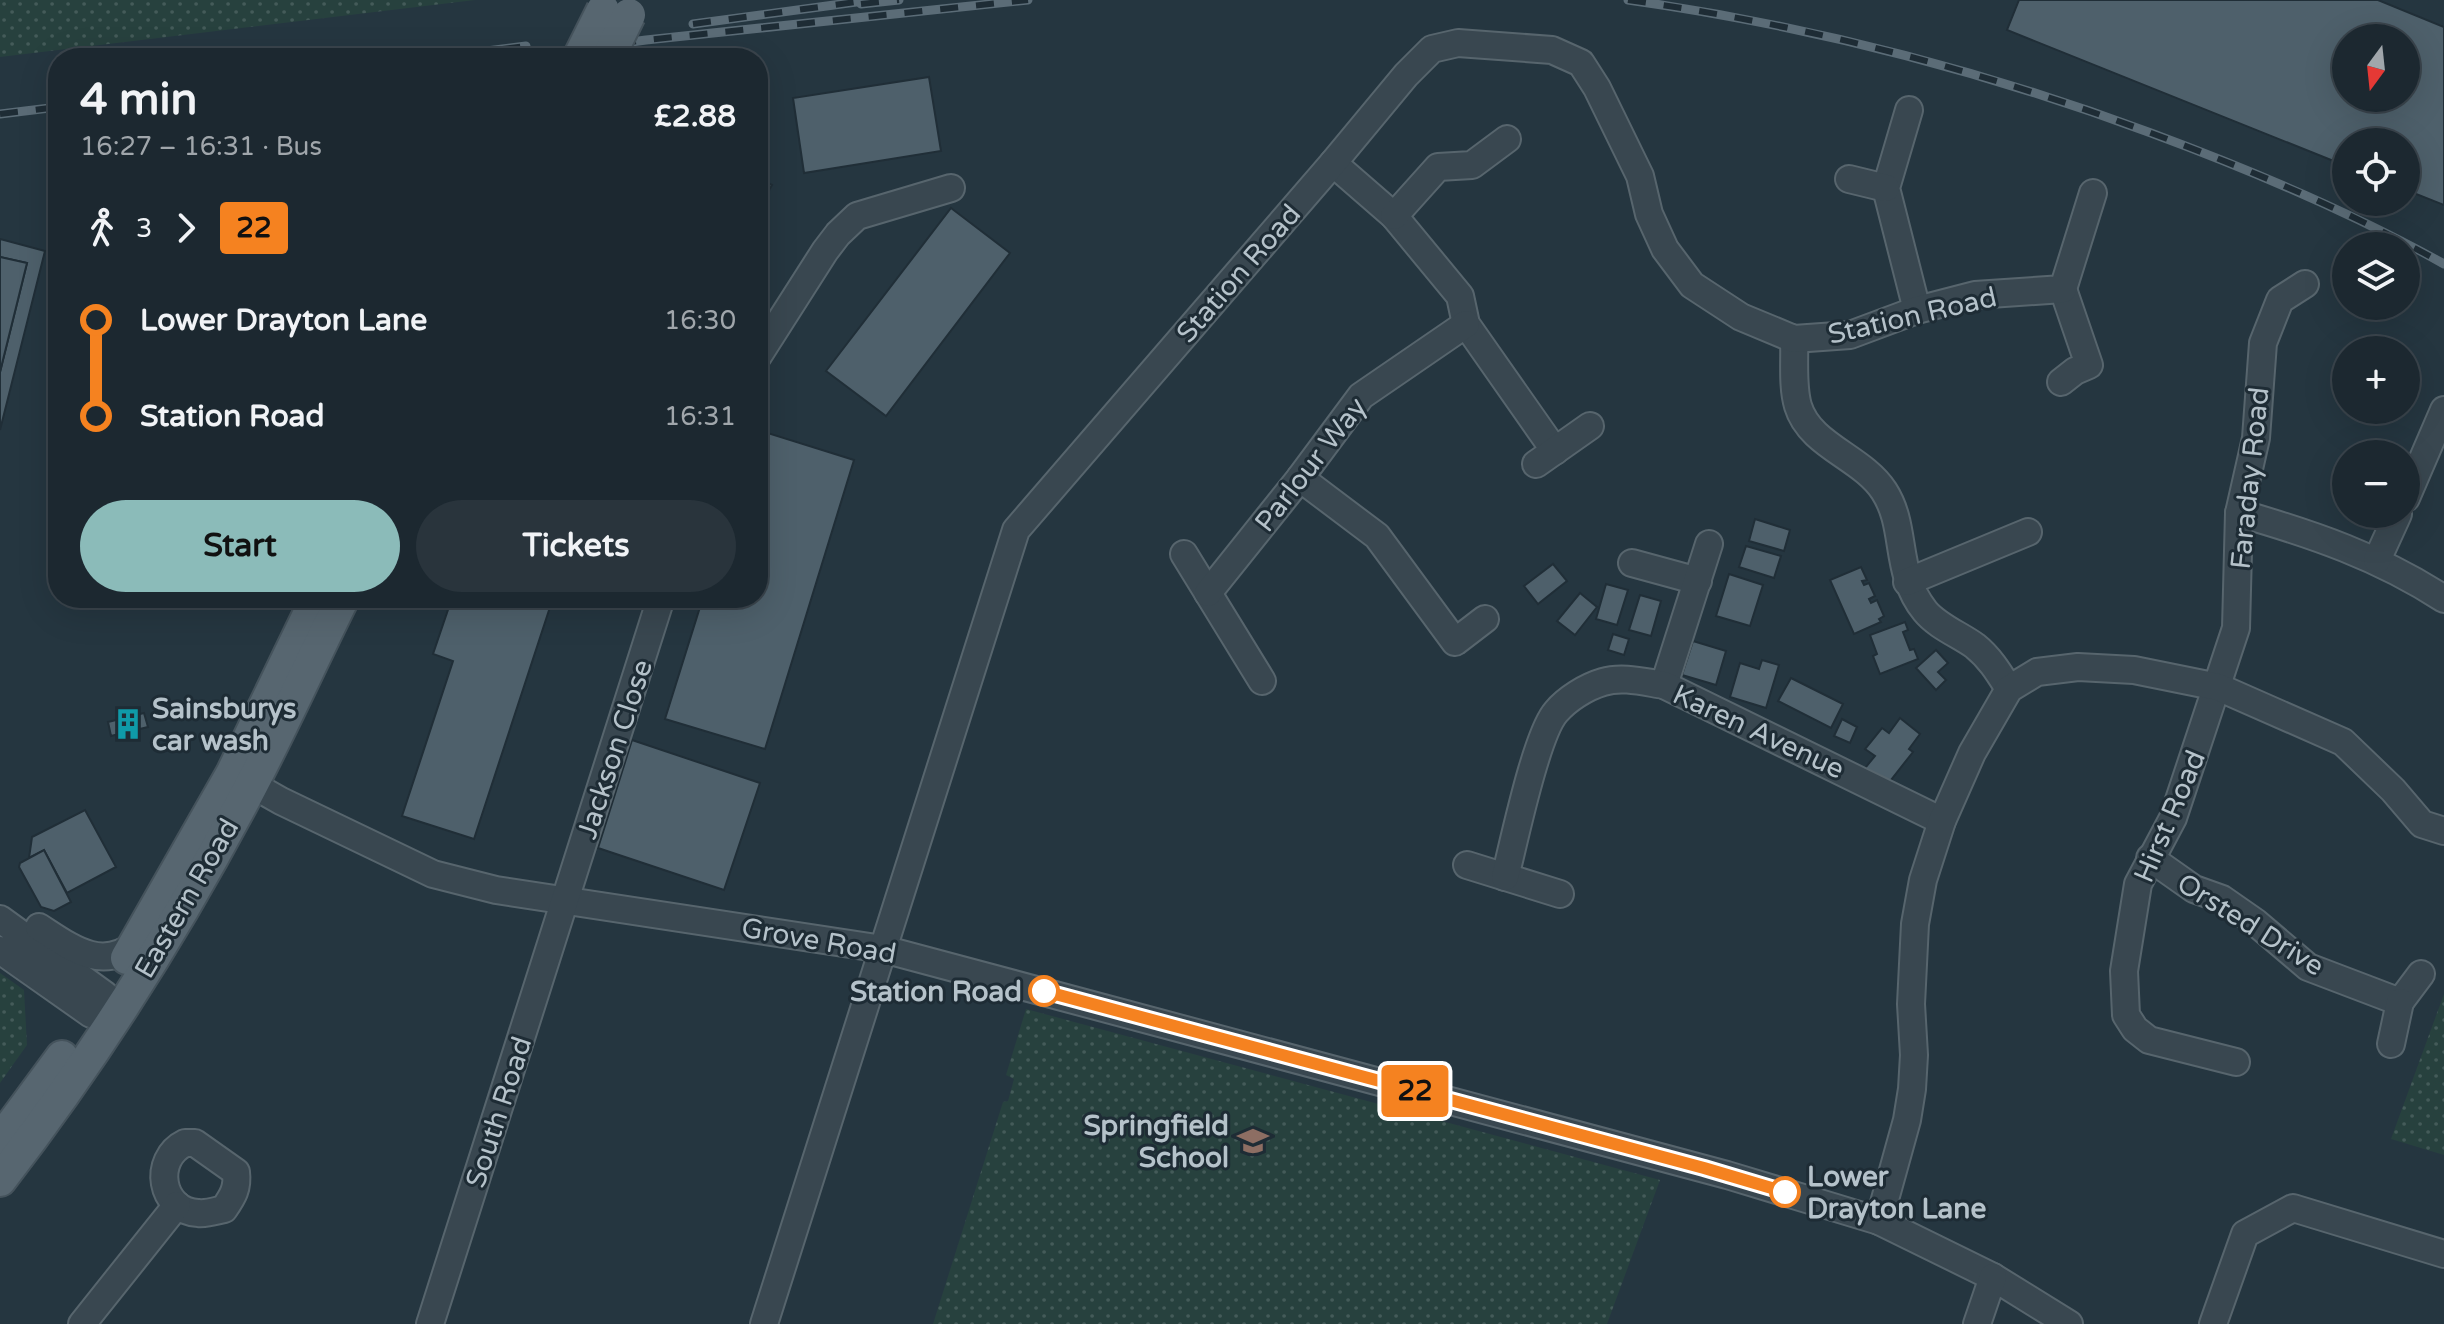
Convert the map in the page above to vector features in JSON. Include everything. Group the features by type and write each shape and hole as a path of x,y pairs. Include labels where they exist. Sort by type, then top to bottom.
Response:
{"main road":[{"path":"587,48 619,6"},
{"path":"610,48 619,6"},
{"name":"Eastern Road","path":"0,1141 175,922 242,779 313,608"},
{"name":"Eastern Road","path":"0,1180 104,1008 136,944 242,779 337,608"}],"street":[{"name":"Station Road","path":"764,1324 1016,530 1406,75 1432,49 1458,43 1552,50 1581,63 1597,88 1640,176 1649,214 1665,249 1692,285 1741,317 1794,339 1850,335 1917,310 1975,295 2063,289"},
{"path":"1909,110 1886,188 1917,310"},
{"path":"1394,216 1438,167 1472,165 1507,139"},
{"path":"1333,163 1394,216 1460,296 1466,324 1546,457 1590,426"},
{"path":"1849,179 1886,188"},
{"path":"768,340 825,251 857,216 951,188"},
{"path":"2061,382 2089,365 2063,289 2082,202"},
{"name":"Faraday Road","path":"2218,687 2236,628 2239,513 2256,438 2263,343 2280,300 2305,284"},
{"name":"Parlour Way","path":"1208,593 1361,396 1466,324"},
{"path":"1794,339 1796,403 1802,418 1814,432 1866,470 1884,491 1895,515 1907,582 1926,613 1977,648 1994,664 2009,689"},
{"path":"2420,466 2444,410"},
{"path":"1300,478 1377,536 1455,642 1485,619"},
{"path":"2239,513 2301,529 2377,560 2444,599"},
{"path":"2377,560 2392,528"},
{"path":"1907,582 2028,532"},
{"path":"1664,685 1709,544"},
{"path":"1184,554 1262,681"},
{"path":"1632,563 1698,581"},
{"name":"Jackson Close","path":"566,900 658,608"},
{"path":"2069,1324 1993,1277 1879,1221 1907,1120 1914,1055 1911,1004 1915,924 1923,880 1942,821 1972,753 2009,689 2037,672 2078,667 2134,670 2218,687 2343,742 2393,790 2422,824 2444,831"},
{"name":"Karen Avenue","path":"1505,877 1542,740 1554,714 1573,697 1603,682 1628,680 1664,685 1942,821"},
{"name":"Hirst Road","path":"2218,687 2173,818 2138,884 2124,971 2126,1015 2135,1029 2149,1040 2236,1062"},
{"name":"Grove Road","path":"242,779 433,874 496,890 883,949 1727,1175 1879,1221"},
{"name":"Orsted Drive","path":"2150,858 2194,889 2222,899 2255,922 2308,967 2400,1002"},
{"path":"1467,865 1560,894"},
{"name":"South Road","path":"430,1324 566,900"},
{"path":"0,902 84,955 117,956 136,944"},
{"path":"0,919 104,1008"},
{"path":"0,950 104,1008"},
{"path":"2391,1044 2400,1002 2421,974"},
{"path":"82,1324 177,1205"},
{"path":"2213,1324 2245,1234 2293,1208 2444,1254"},
{"path":"1977,1324 1993,1277"}],"green space":[{"path":"0,0 475,0 75,48 48,48 48,51 0,57"},
{"path":"0,973 24,990 27,1045 0,1083"},
{"path":"2444,994 2444,1155 2391,1139"},
{"name":"Springfield School","path":"1026,1009 1660,1180 1607,1324 933,1324 1003,1102 1008,1101 1014,1079 1006,1075"}],"building":[{"path":"2019,0 2378,0 2444,27 2444,205 2420,196 2420,128 2332,128 2332,160 2007,30"},
{"path":"929,77 941,151 804,173 793,98"},
{"path":"951,208 1010,253 886,416 826,371"},
{"path":"0,239 45,251 0,430 0,372 27,263 0,257"},
{"path":"0,257 27,263 0,372"},
{"path":"768,433 854,460 765,749 665,719 700,608 768,608"},
{"path":"1755,519 1790,530 1784,551 1749,541"},
{"path":"1746,546 1781,556 1774,578 1739,567"},
{"path":"1553,564 1567,581 1538,604 1524,586"},
{"path":"1861,567 1867,580 1862,581 1864,585 1869,583 1875,596 1869,599 1871,603 1877,600 1884,616 1879,619 1881,622 1854,634 1830,580"},
{"path":"1729,574 1763,585 1750,626 1716,616"},
{"path":"1606,584 1628,590 1617,625 1596,619"},
{"path":"1580,593 1597,607 1575,635 1557,621"},
{"path":"1640,595 1661,601 1651,636 1629,630"},
{"path":"449,608 550,608 474,839 402,816 453,661 433,654"},
{"path":"1905,622 1908,630 1903,632 1910,650 1914,649 1918,659 1880,674 1870,635"},
{"path":"1613,634 1629,639 1624,655 1608,650"},
{"path":"1693,641 1726,651 1716,685 1682,675"},
{"path":"1936,650 1948,663 1938,672 1946,680 1936,690 1916,668"},
{"path":"1762,660 1779,665 1766,708 1730,697 1740,663 1759,669"},
{"path":"1791,678 1843,704 1831,728 1778,701"},
{"name":"Sainsburys car wash","path":"144,713 148,727 111,736 108,722"},
{"path":"1900,718 1920,734 1909,749 1913,752 1887,785 1865,768 1875,756 1865,749 1882,728 1889,733"},
{"path":"1842,719 1857,727 1850,743 1834,736"},
{"path":"632,740 760,783 724,890 598,848"},
{"path":"85,810 116,867 67,893 44,850 29,858 32,837"},
{"path":"44,850 71,902 54,911 41,907 19,867 20,863"}],"railway":[{"path":"693,24 871,0"},
{"path":"861,4 899,0"},
{"path":"586,48 1028,0"},
{"path":"1628,0 1827,36 2023,89 2151,133 2263,177 2337,209 2444,264"},
{"path":"510,48 526,46"},
{"path":"0,114 48,108"}],"bus line":[{"name":"22","path":"1044,991 1785,1192"}],"place":[{"name":"Sainsburys car wash","path":"128,724"},
{"name":"Station Road","path":"1044,991"},
{"name":"Springfield School","path":"1253,1141"},
{"name":"Lower Drayton Lane","path":"1785,1192"}]}
